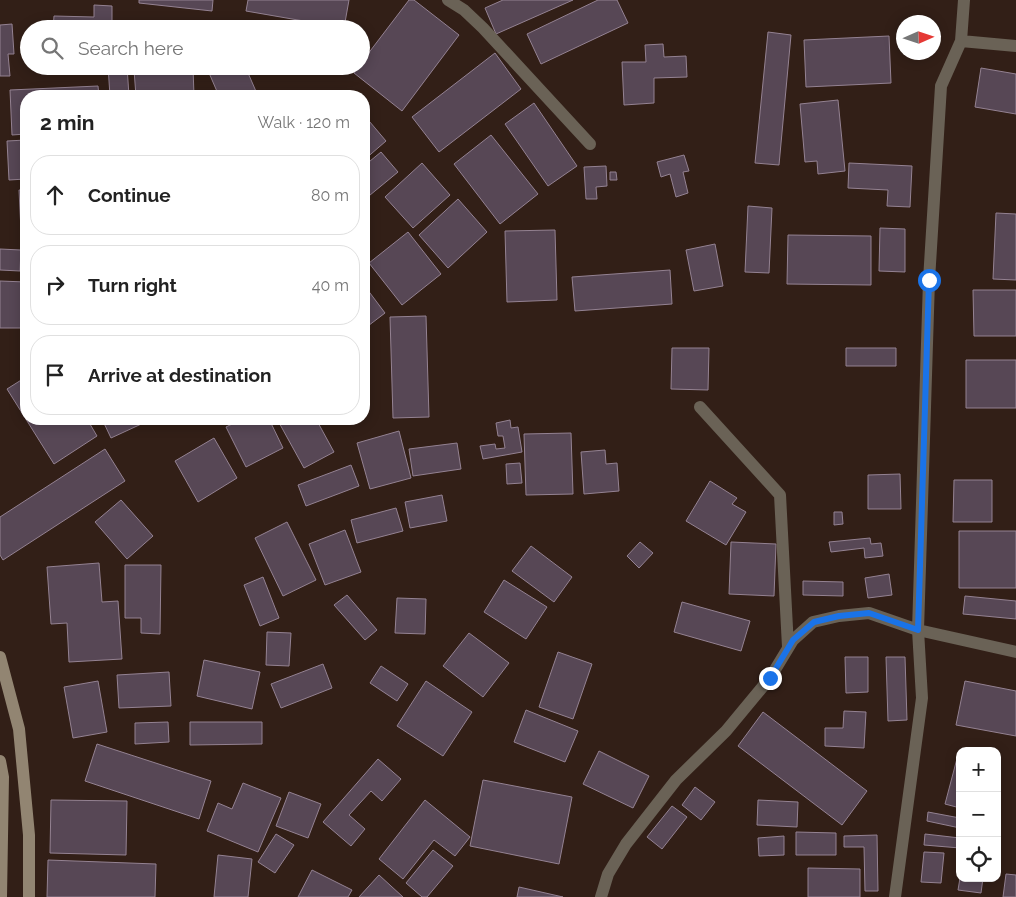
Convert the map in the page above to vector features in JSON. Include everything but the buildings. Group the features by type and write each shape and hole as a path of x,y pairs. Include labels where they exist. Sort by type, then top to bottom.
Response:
{"main road":[{"path":"0,657 19,730 29,835 29,897"},
{"path":"0,761 3,777 1,897"}],"street":[{"path":"448,0 464,10 483,28 590,144"},
{"path":"895,897 922,698 918,630 929,280 941,86 961,41 964,0"},
{"path":"961,41 1016,46"},
{"path":"700,407 780,495 788,647"},
{"path":"601,897 608,874 626,844 676,780 726,731 770,678 793,640 814,622 839,616 869,613 918,630 1016,652"}],"route":[{"path":"770,678 793,640 814,622 839,616 869,613 918,630 929,280"}]}
